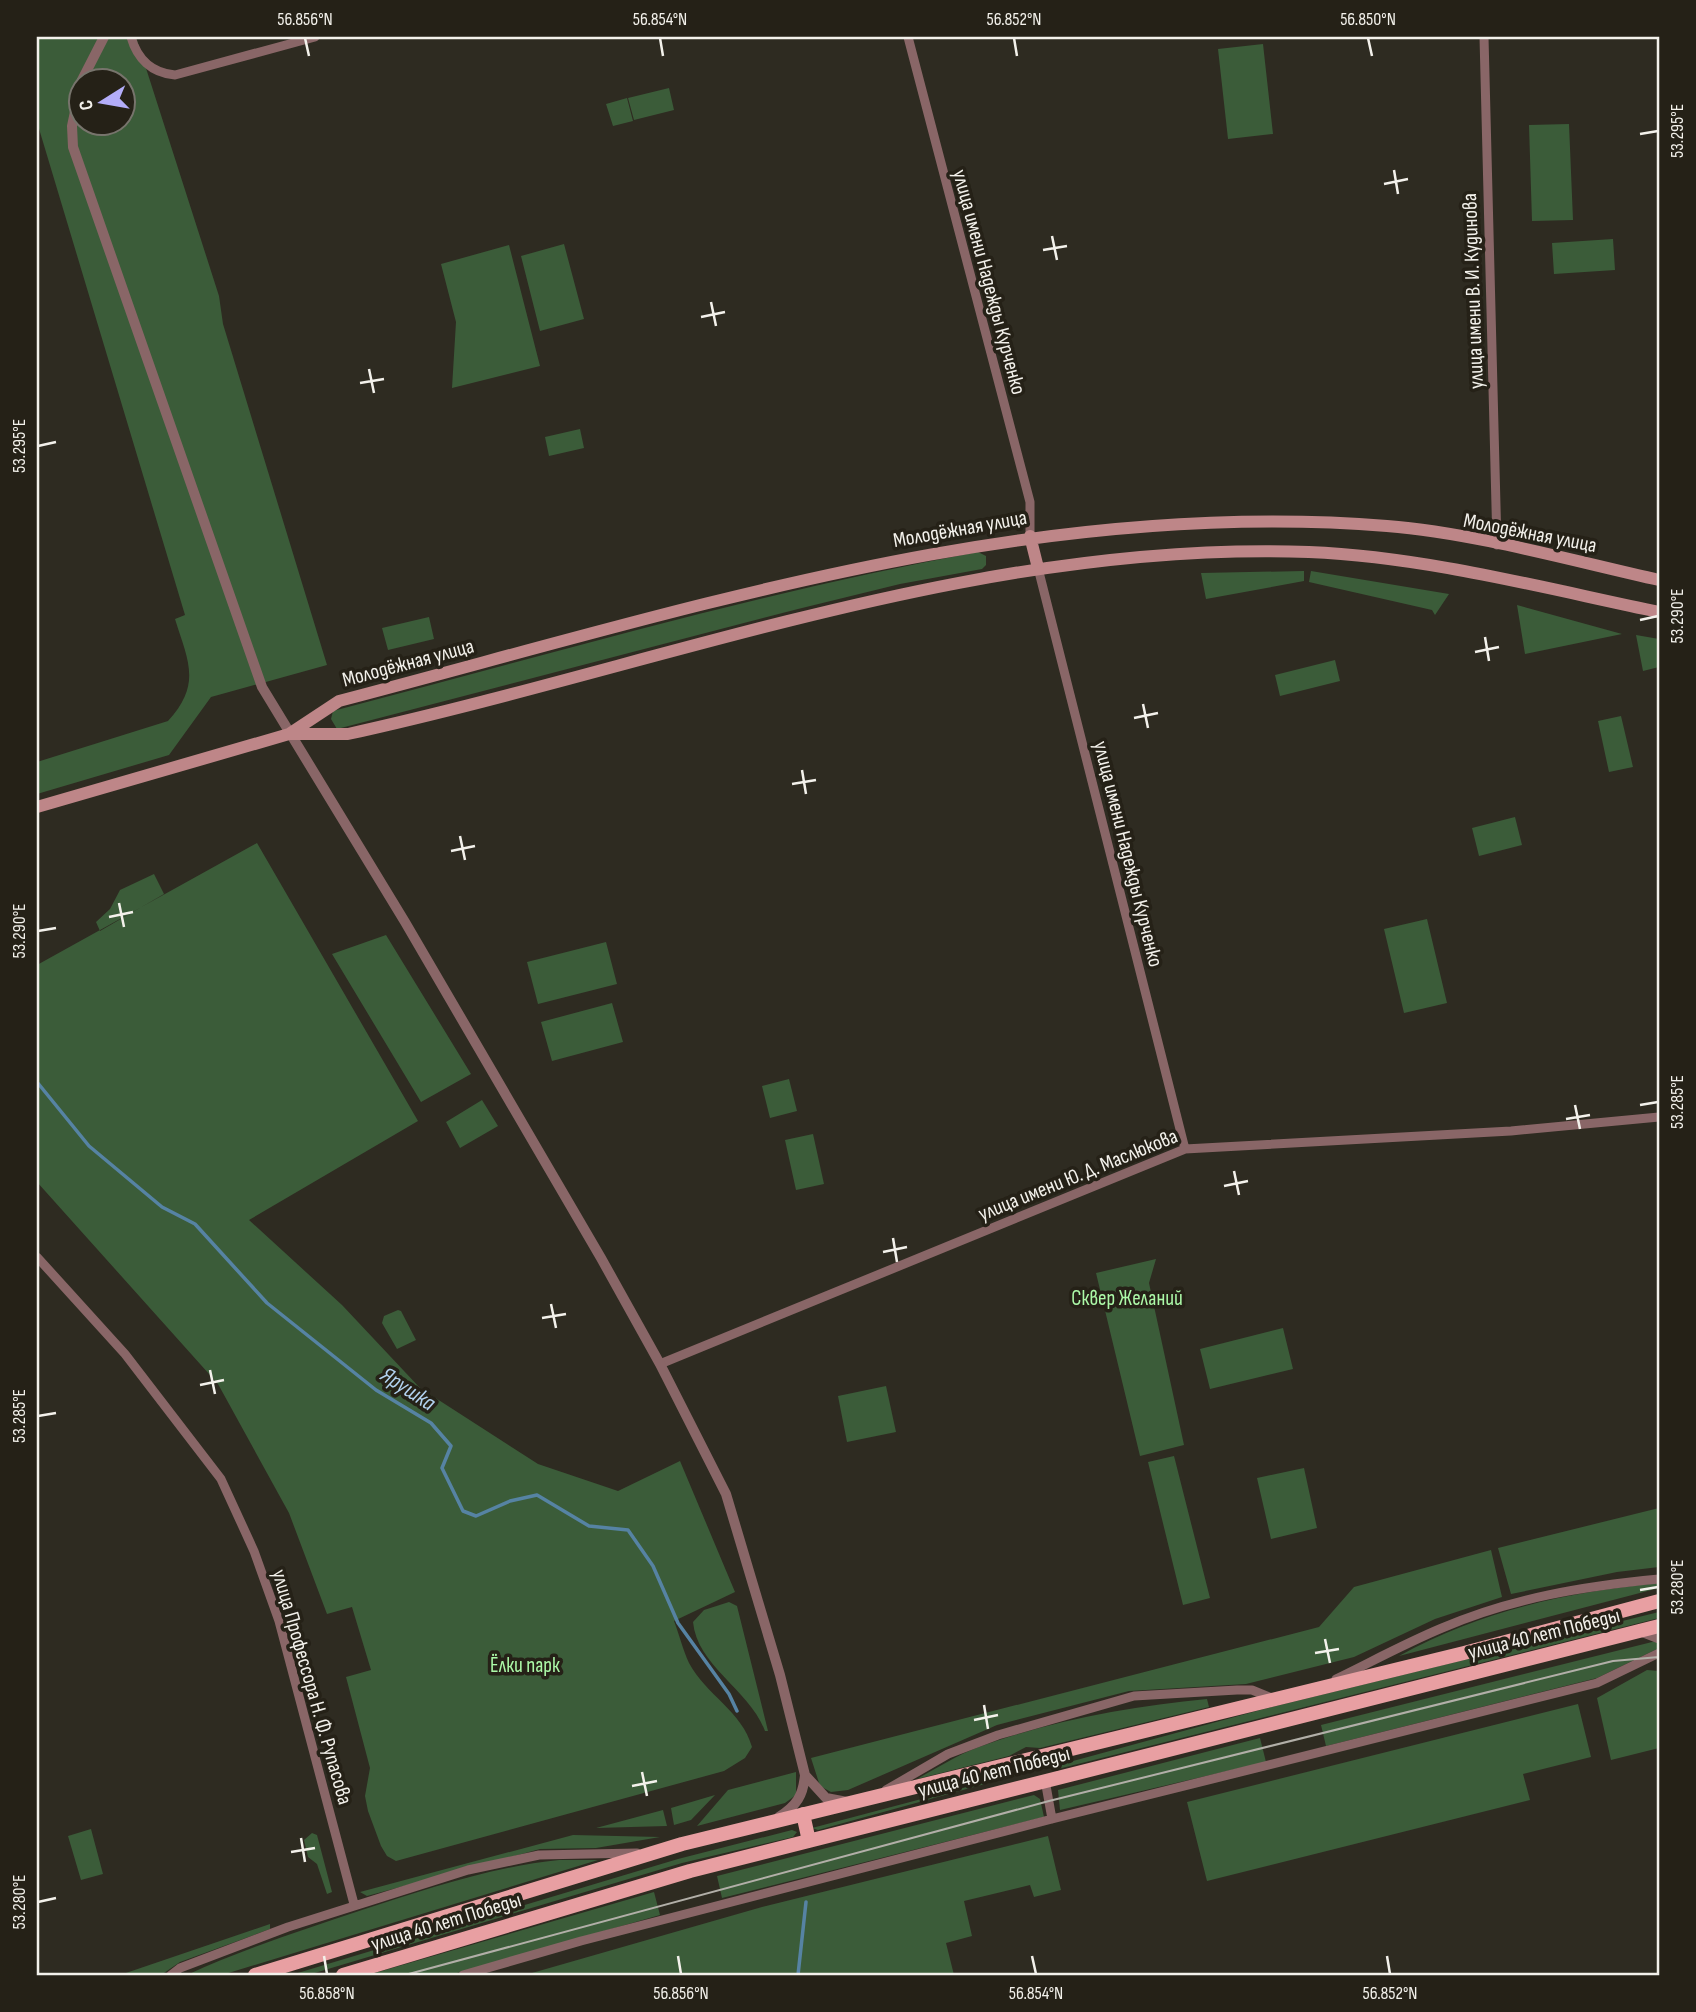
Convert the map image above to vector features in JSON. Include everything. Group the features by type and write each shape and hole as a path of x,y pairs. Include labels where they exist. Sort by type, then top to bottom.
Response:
{"main road":[{"name":"Молодёжная улица","path":"289,734 339,701 840,571 1030,536 1189,523 1264,522 1389,526 1497,545 1659,580"},
{"path":"1030,536 1038,568"},
{"name":"Молодёжная улица","path":"37,807 289,734 348,734 848,606 1038,568 1192,553 1308,552 1388,558 1659,612"},
{"name":"улица 40 лет Победы","path":"255,1975 649,1853 1320,1688 1659,1601"},
{"name":"улица 40 лет Победы","path":"343,1975 690,1871 1659,1626"},
{"path":"1039,1756 1045,1780"},
{"path":"803,1814 809,1841"}],"street":[{"path":"89,66 104,37"},
{"path":"131,37 138,55 146,63 164,74 178,75 315,37"},
{"name":"улица имени Надежды Курченко","path":"908,37 1030,502 1030,536"},
{"name":"улица имени В. И. Кудинова","path":"1485,37 1497,545"},
{"path":"73,136 75,153 262,687 405,922 660,1364 726,1494 780,1675 805,1775 804,1791 795,1807 774,1821"},
{"name":"улица имени Надежды Курченко","path":"1038,568 1185,1149"},
{"name":"улица имени Ю. Д. Маслюкова","path":"660,1364 1185,1149 1511,1131 1659,1117"},
{"name":"улица Профессора Н. Ф. Рупасова","path":"37,1257 125,1354 221,1479 254,1551 279,1621 354,1904"},
{"name":"улица 40 лет Победы","path":"1320,1688 1442,1627 1510,1604 1605,1585 1659,1579"},
{"path":"1639,1631 1659,1639"},
{"path":"463,1975 581,1941 1052,1819 1597,1683 1659,1653"},
{"name":"улица 40 лет Победы","path":"874,1797 948,1754 998,1735 1134,1696 1252,1690 1273,1699"},
{"path":"805,1775 827,1798 850,1803"},
{"path":"1045,1780 1052,1819"},
{"name":"улица 40 лет Победы","path":"171,1975 180,1968 354,1904 467,1870 539,1855 649,1853"}],"green space":[{"path":"37,37 136,37 219,296 223,324 327,665 211,697 169,755 37,794 37,762 168,721 179,708 189,684 189,672 175,619 185,615 37,122"},
{"path":"1263,44 1273,134 1228,139 1218,49"},
{"path":"669,88 674,110 634,120 628,98"},
{"path":"627,98 633,121 613,126 606,104"},
{"path":"1569,124 1573,220 1532,221 1529,125"},
{"path":"1613,239 1615,270 1554,274 1552,243"},
{"path":"564,244 584,319 540,331 521,256"},
{"path":"509,245 540,366 452,388 456,322 441,264"},
{"path":"580,429 584,448 549,456 545,437"},
{"path":"978,552 986,556 986,565 982,569 900,584 798,609 337,729 331,719 333,711 735,605"},
{"path":"1304,571 1304,581 1206,599 1201,573"},
{"path":"1311,571 1449,594 1435,615 1432,610 1309,582"},
{"path":"1517,605 1622,634 1525,654"},
{"path":"429,617 434,639 388,650 382,628"},
{"path":"1636,635 1659,639 1659,667 1643,671"},
{"path":"1335,660 1340,681 1280,696 1275,675"},
{"path":"1621,716 1633,767 1609,772 1598,721"},
{"path":"1515,817 1522,845 1479,856 1472,828"},
{"name":"Ёлки парк","path":"257,843 418,1121 249,1220 342,1305 420,1388 538,1464 618,1491 680,1461 735,1592 674,1621 689,1663 740,1723 752,1747 745,1758 724,1771 396,1861 387,1856 368,1811 365,1796 370,1768 346,1677 371,1670 352,1607 327,1614 289,1513 218,1384 37,1182 37,965"},
{"path":"154,874 164,894 100,931 96,922 110,909 120,890"},
{"path":"1427,919 1447,1003 1404,1013 1384,929"},
{"path":"386,935 471,1074 421,1102 332,954"},
{"path":"606,942 617,984 538,1004 527,962"},
{"path":"612,1003 623,1042 552,1061 541,1022"},
{"path":"789,1079 797,1111 770,1118 762,1086"},
{"path":"482,1100 498,1126 460,1148 446,1122"},
{"path":"813,1134 824,1184 796,1190 785,1140"},
{"name":"Сквер Желаний","path":"1156,1259 1149,1283 1184,1445 1140,1456 1096,1273"},
{"path":"398,1310 416,1340 397,1349 382,1323 384,1316"},
{"path":"1283,1328 1293,1369 1210,1389 1200,1349"},
{"path":"886,1386 896,1432 847,1442 838,1396"},
{"path":"1174,1456 1210,1598 1183,1605 1148,1462"},
{"path":"1304,1468 1317,1528 1271,1539 1257,1478"},
{"path":"1659,1508 1659,1567 1617,1572 1511,1594 1498,1548"},
{"path":"1491,1550 1502,1597 1435,1619 1354,1657 1246,1684 1129,1691 997,1725 848,1790 831,1792 820,1786 811,1758 1319,1627 1354,1587"},
{"path":"1659,1583 1659,1588 1399,1656 1461,1627 1525,1606 1591,1592"},
{"path":"729,1602 737,1606 768,1731 765,1731 748,1703 704,1652 697,1638 693,1622 704,1610"},
{"path":"1659,1612 1659,1618 1054,1770 1051,1767 1264,1709"},
{"path":"1656,1641 1659,1648 1597,1678 1326,1746 1321,1725"},
{"path":"1647,1670 1659,1671 1659,1748 1611,1760 1597,1698"},
{"path":"1207,1699 1209,1707 1040,1748 1026,1747 1009,1756 917,1779 971,1750 1063,1722 1121,1710"},
{"path":"1578,1704 1591,1757 1523,1774 1530,1800 1207,1881 1187,1802"},
{"path":"1260,1738 1266,1762 1060,1810 1058,1790"},
{"path":"1032,1771 818,1830 812,1828"},
{"path":"796,1772 796,1795 785,1803 697,1826 728,1790"},
{"path":"715,1795 691,1820 674,1825 671,1808"},
{"path":"1034,1795 1040,1799 1044,1817 722,1898 717,1876"},
{"path":"663,1810 667,1826 596,1828"},
{"path":"91,1829 103,1874 81,1880 68,1836"},
{"path":"792,1830 797,1832 793,1837 682,1863 308,1975 291,1975 678,1859"},
{"path":"312,1833 317,1835 332,1892 327,1894 317,1864 308,1857 304,1840"},
{"path":"573,1835 660,1837 596,1848 540,1849 367,1896 360,1892"},
{"path":"1048,1836 1061,1890 1034,1897 1030,1885 964,1901 972,1936 946,1943 954,1975 525,1975 762,1907"},
{"path":"559,1860 598,1860 222,1975 187,1975 273,1940 411,1894 484,1873"},
{"path":"654,1892 660,1915 450,1975 368,1975"},
{"path":"270,1924 270,1929 180,1962 161,1975 120,1975"}],"waterway":[{"name":"Ярушка","path":"37,1082 89,1146 162,1207 195,1224 267,1303 376,1390 431,1423 451,1446 442,1468 463,1511 476,1516 510,1501 537,1495 589,1526 628,1530 653,1566 678,1623 729,1694 737,1711"},
{"path":"798,1975 806,1902"}],"tram line":[{"path":"405,1975 1049,1801 1613,1661 1659,1657"}]}
